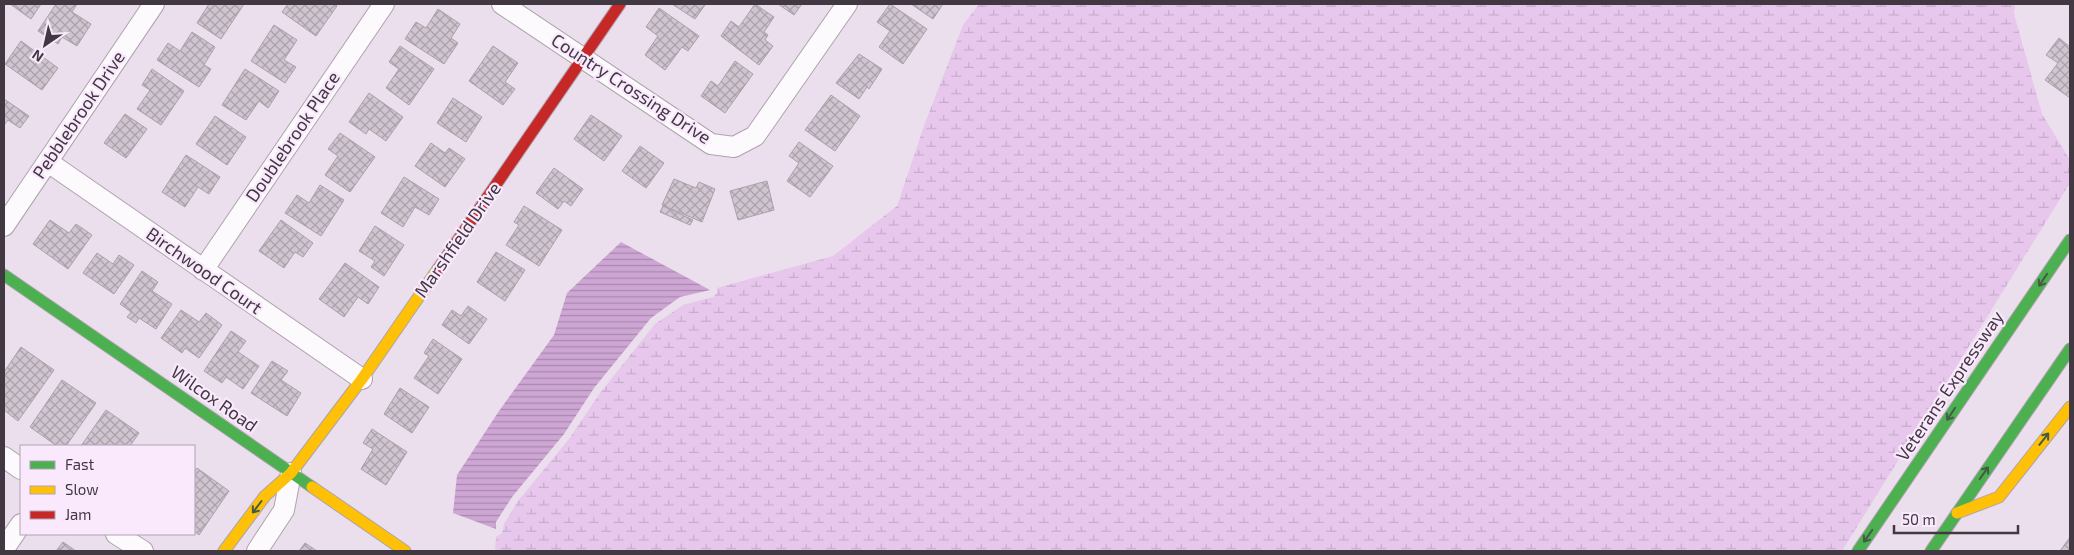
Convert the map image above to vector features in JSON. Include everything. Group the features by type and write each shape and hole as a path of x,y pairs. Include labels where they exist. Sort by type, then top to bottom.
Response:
{"main road":[{"name":"Marshfield Drive","path":"224,551 265,496 291,473 362,379 620,4"},
{"name":"Veterans Expressway","path":"1858,551 2070,240"},
{"name":"Wilcox Road","path":"4,275 405,551"},
{"path":"1931,551 2070,349"},
{"path":"1957,513 1999,497 2070,407"}],"street":[{"name":"Doublebrook Place","path":"203,270 384,4"},
{"name":"Country Crossing Drive","path":"502,4 711,144 734,147 755,136 847,4"},
{"name":"Pebblebrook Drive","path":"4,226 151,5"},
{"name":"Birchwood Court","path":"48,162 362,379"},
{"path":"4,457 20,469"},
{"name":"Marshfield Drive","path":"257,551 284,510 291,473"},
{"path":"4,549 20,525"},
{"path":"118,535 143,551"}],"green space":[{"path":"979,4 2015,4 2014,14 2042,114 2070,160 2070,183 1842,551 495,551 496,537 502,533 504,524 518,501 569,439 600,393 655,324 683,305 713,297 717,293 717,288 833,256 897,206 925,123 963,25"}],"shaded area":[{"path":"621,242 710,290 680,297 651,318 594,388 564,434 512,497 496,522 496,529 453,513 457,475 499,411 554,335 567,293"}],"building":[{"path":"10,4 41,4 31,19"},
{"path":"56,4 77,4 72,12 91,24 77,46 62,37 58,44 38,31"},
{"path":"209,4 244,4 221,39 197,23"},
{"path":"288,4 334,4 337,6 316,36 282,12"},
{"path":"672,4 704,4 705,5 695,19"},
{"path":"755,4 774,17 764,32 768,35 765,40 773,46 759,65 721,36 731,21 739,27"},
{"path":"778,4 802,4 794,15"},
{"path":"890,4 927,29 903,64 879,47 890,31 877,22"},
{"path":"911,4 943,4 933,19"},
{"path":"659,8 699,36 688,51 682,47 665,70 645,55 658,36 646,27"},
{"path":"438,9 460,24 451,38 458,43 444,64 405,39 416,22 426,28"},
{"path":"274,25 297,40 284,60 296,67 285,83 251,61"},
{"path":"192,32 215,47 204,65 211,69 199,87 157,60 168,43 180,51"},
{"path":"2059,38 2070,47 2070,98 2045,80 2058,63 2046,55"},
{"path":"21,41 58,68 42,90 5,64"},
{"path":"400,46 434,69 409,105 386,88 399,69 389,62"},
{"path":"493,46 518,63 505,82 515,89 503,105 469,81"},
{"path":"859,54 882,69 869,89 867,87 859,99 836,83"},
{"path":"735,61 753,74 725,113 701,96 711,81 718,86"},
{"path":"152,69 184,91 161,125 137,109 150,90 142,85"},
{"path":"245,69 279,91 268,108 259,101 246,120 222,105"},
{"path":"369,93 403,117 386,141 369,129 366,134 349,122"},
{"path":"831,95 860,116 835,151 805,130"},
{"path":"453,98 482,117 466,142 437,123"},
{"path":"4,99 29,116 20,128 8,120 4,125"},
{"path":"125,114 147,129 126,158 104,143"},
{"path":"591,115 622,136 604,161 574,139"},
{"path":"215,116 246,137 227,165 196,144"},
{"path":"340,133 375,157 350,192 325,175 338,156 328,149"},
{"path":"799,142 833,166 810,197 787,181 799,163 789,156"},
{"path":"431,143 445,153 449,148 465,159 445,187 415,166"},
{"path":"640,146 664,163 646,188 622,171"},
{"path":"186,155 220,177 209,194 198,187 185,207 162,192"},
{"path":"554,168 583,189 571,206 564,201 558,209 536,193"},
{"path":"404,177 439,199 429,215 415,207 403,227 381,213"},
{"path":"674,179 696,188 699,182 715,189 702,222 662,205"},
{"path":"767,181 774,210 738,220 730,191"},
{"path":"320,185 344,200 321,236 285,213 297,195 309,203"},
{"path":"524,206 562,230 539,266 506,245 519,225 514,222"},
{"path":"663,206 693,220 690,225 660,212"},
{"path":"50,220 69,233 76,224 92,235 68,269 33,244"},
{"path":"281,220 313,243 303,257 295,252 284,268 259,251"},
{"path":"375,226 404,245 384,276 371,267 375,261 359,251"},
{"path":"496,252 525,270 505,301 477,282"},
{"path":"97,253 113,264 119,255 134,265 114,294 83,273"},
{"path":"345,263 379,287 368,304 358,297 344,317 319,299"},
{"path":"142,271 158,282 152,291 172,304 156,329 139,318 136,323 127,317 131,312 120,304"},
{"path":"468,306 487,319 469,344 442,325 452,310 461,316"},
{"path":"181,310 199,322 206,313 222,325 199,358 185,348 182,353 161,338"},
{"path":"231,331 246,341 238,352 259,366 243,389 226,377 222,383 204,371"},
{"path":"433,339 462,359 438,394 414,378 429,356 424,353"},
{"path":"21,347 54,370 18,421 4,410 4,372"},
{"path":"272,361 288,371 281,380 301,393 287,416 251,393"},
{"path":"62,380 96,403 67,445 56,445 30,427"},
{"path":"400,388 429,407 412,433 384,414"},
{"path":"106,410 139,433 131,445 82,445"},
{"path":"372,429 407,452 386,485 361,469 373,449 363,443"},
{"path":"197,468 229,491 199,535 195,532 195,471"},
{"path":"2070,537 2070,551 2060,551"},
{"path":"63,542 76,551 56,551"},
{"path":"305,543 317,551 299,551"}],"traffic: fast":[{"path":"1858,551 2070,240"},
{"path":"4,275 312,487"},
{"path":"1931,551 2070,349"}],"traffic: slow":[{"path":"224,551 265,496 291,473 362,379 438,269"},
{"path":"1957,513 1999,497 2070,407"},
{"path":"312,487 405,551"}],"traffic: jam":[{"path":"438,269 620,4"}]}
